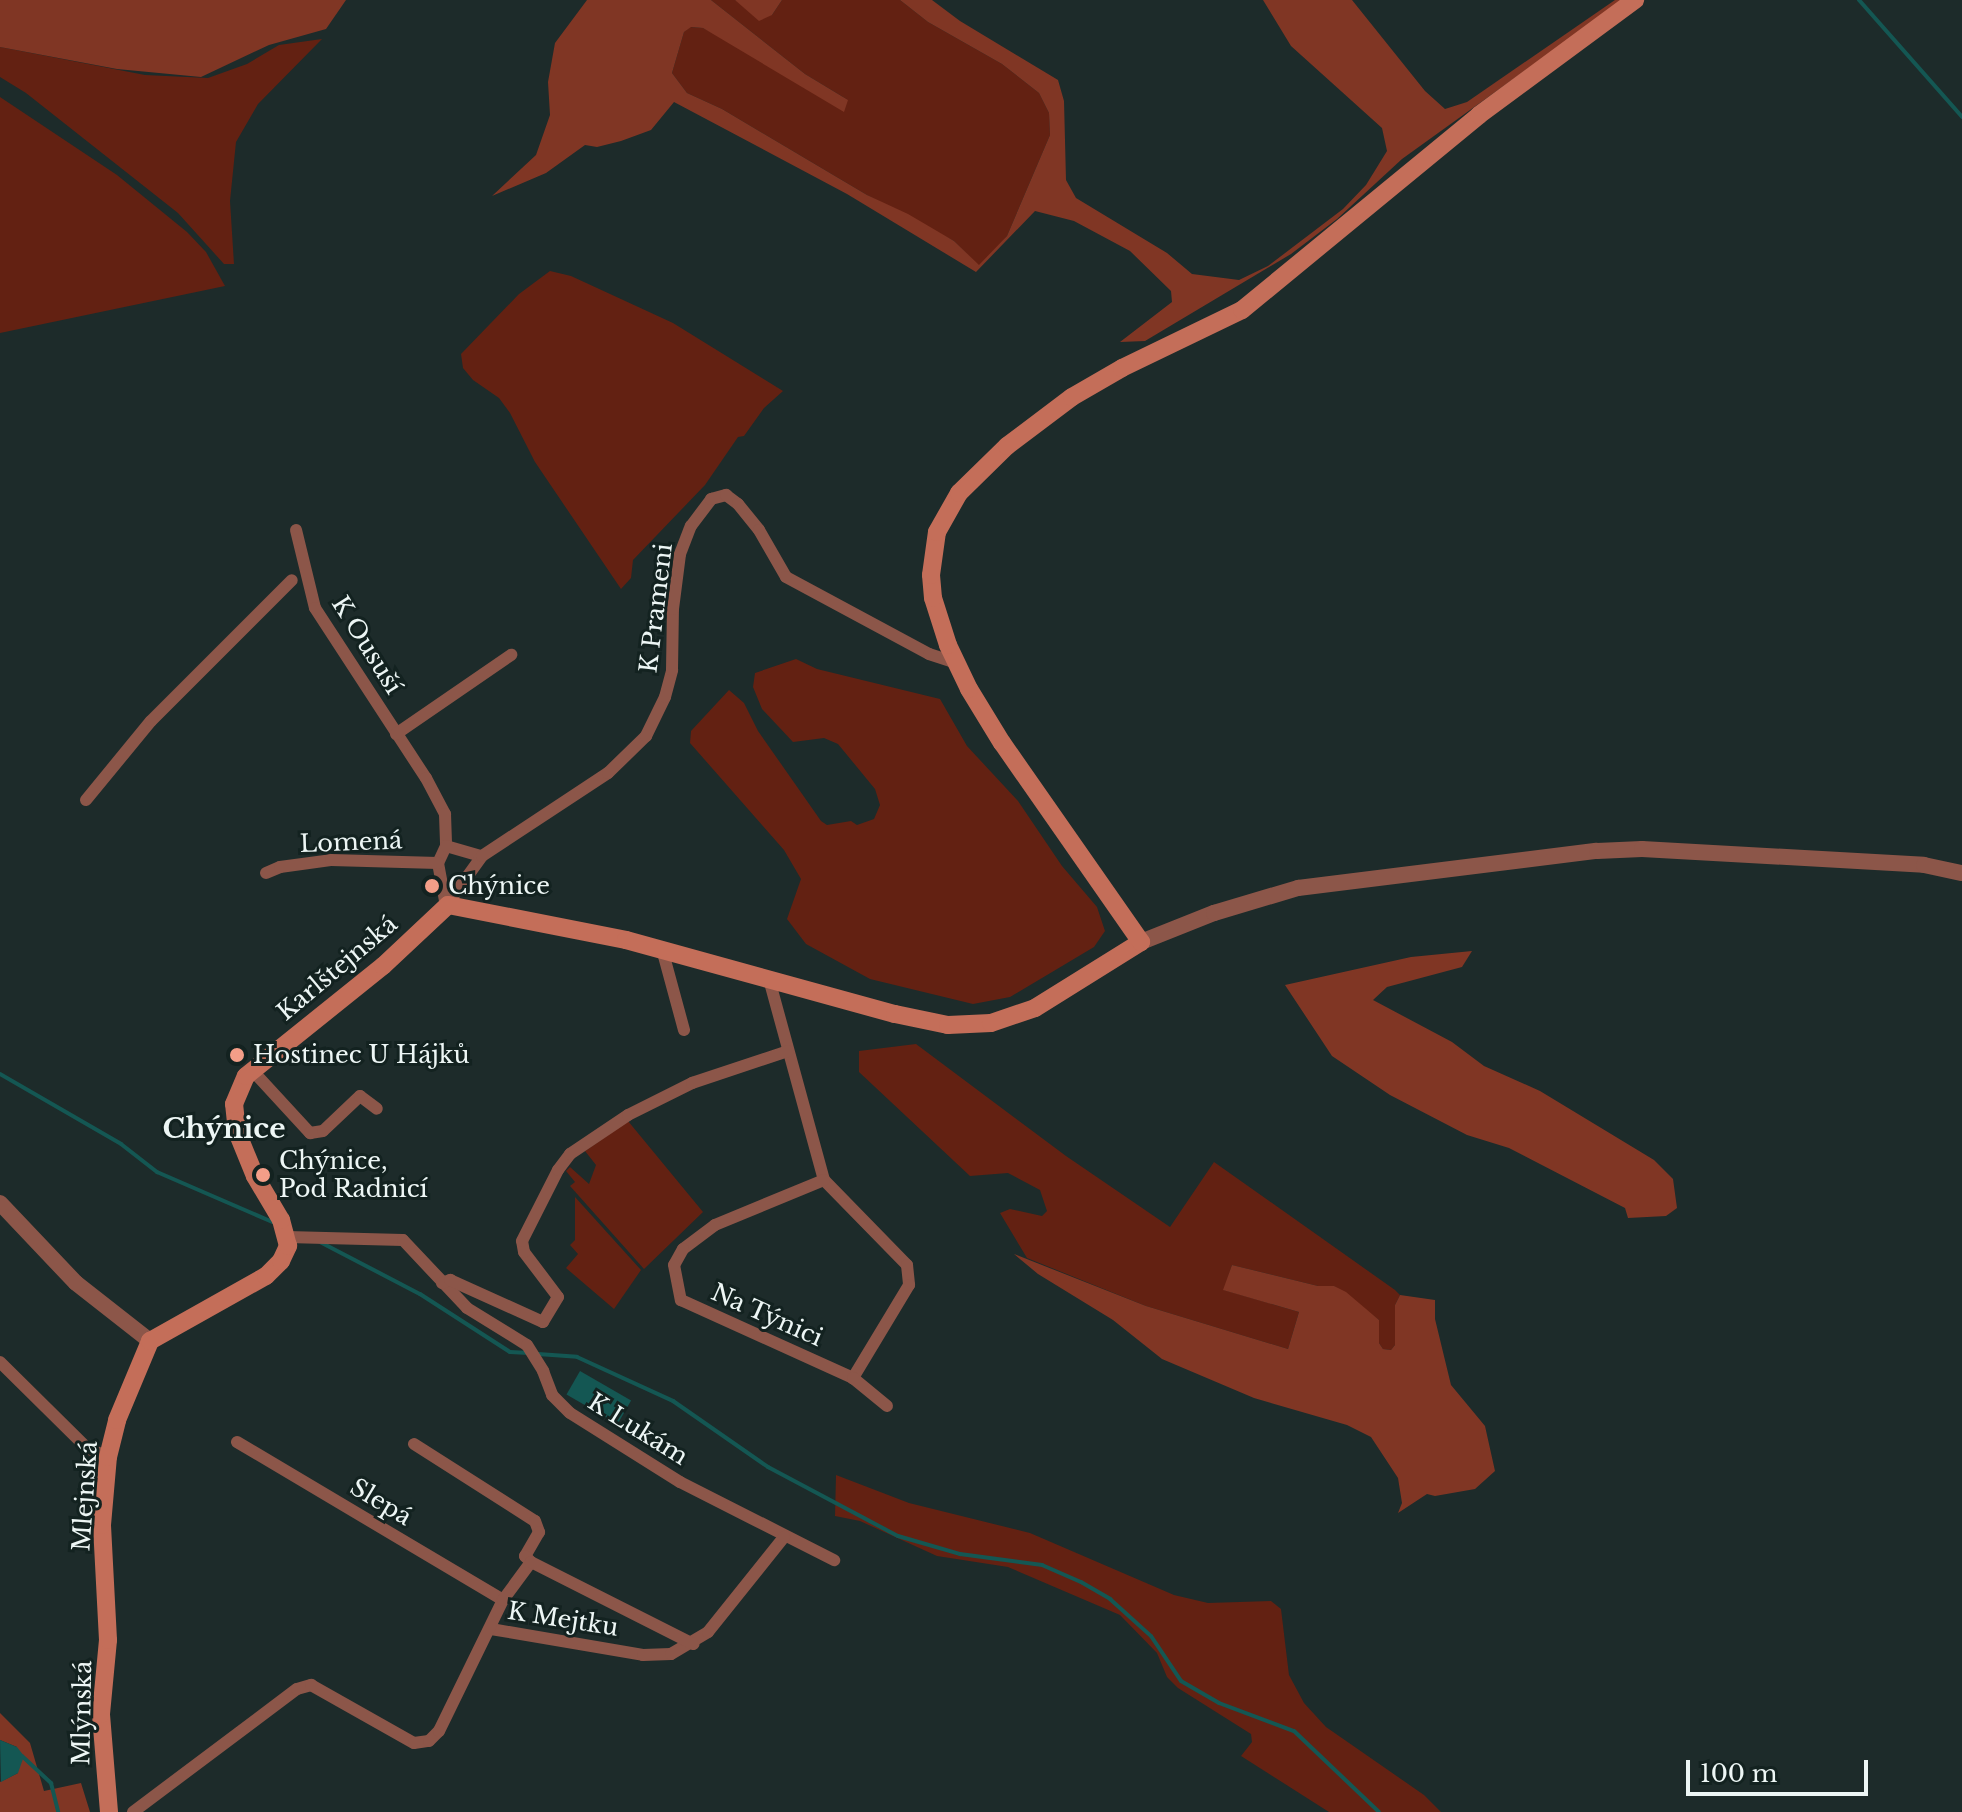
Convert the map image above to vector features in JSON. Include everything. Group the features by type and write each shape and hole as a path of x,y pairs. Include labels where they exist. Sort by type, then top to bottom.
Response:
{"main road":[{"path":"446,906 471,907 662,949 895,1014 958,1025 991,1023 1035,1008 1141,942 1002,743 957,663 933,598 931,575 937,532 959,493 975,474 1072,397 1122,368 1242,310 1479,115 1635,0"},
{"name":"Karlštejnská","path":"287,1237 247,1160 235,1122 238,1090 252,1070 383,966 446,906"},
{"path":"150,1341 266,1276 285,1256 287,1237"},
{"name":"Mlejnská","path":"106,1613 102,1525 108,1457 123,1402 150,1341"},
{"name":"Mlýnská","path":"106,1613 101,1714 109,1812"}],"street":[{"name":"K Prameni","path":"482,856 608,773 646,736 665,697 672,670 673,609 680,554 691,526 711,499 726,495 738,504 759,530 786,577 929,654 957,663"},
{"name":"K Ousuší","path":"296,530 315,608 445,814 446,846"},
{"path":"86,800 151,721 292,580"},
{"name":"K Ousuší","path":"396,734 511,655"},
{"path":"446,846 482,856 446,906 438,863 446,846"},
{"path":"1141,942 1214,913 1298,888 1597,851 1642,849 1924,865 1962,873"},
{"name":"Lomená","path":"266,873 280,867 331,860 438,863"},
{"path":"662,949 684,1030"},
{"path":"769,979 824,1180 907,1265 909,1285 853,1378"},
{"path":"442,1283 450,1280 543,1322 558,1297 524,1252 522,1241 558,1170 570,1154 628,1115 692,1083 788,1051"},
{"path":"252,1070 310,1133 323,1131 360,1096 377,1109"},
{"name":"Na Týnici","path":"824,1180 715,1225 683,1249 674,1265 681,1300 853,1378 887,1406"},
{"path":"0,1203 76,1283 150,1341"},
{"name":"K Lukám","path":"287,1237 398,1238 467,1308 527,1345 543,1371 552,1395 570,1413 680,1482 834,1560"},
{"path":"0,1362 87,1448 108,1457"},
{"name":"Slepá","path":"237,1442 503,1600"},
{"path":"414,1444 535,1521 539,1532 525,1556 531,1562"},
{"name":"K Mejtku","path":"693,1644 531,1562 503,1600 491,1629 643,1655 671,1654 693,1644 708,1632 784,1537"},
{"path":"133,1812 297,1689 311,1685 414,1743 429,1741 439,1731 491,1629"}],"shaded area":[{"path":"0,0 346,0 326,29 269,45 201,77 117,69 0,47"},
{"path":"587,0 711,0 805,74 848,100 844,112 703,28 691,27 684,32 672,73 687,93 722,109 867,195 954,241 979,265 1007,236 1050,135 1049,113 1039,93 1002,64 928,22 900,0 932,0 960,21 1058,80 1064,101 1066,180 1076,198 1167,253 1192,274 1239,280 1268,266 1343,209 1366,185 1387,151 1382,128 1291,46 1263,0 1352,0 1425,91 1445,109 1467,102 1615,0 1623,0 1402,159 1337,219 1291,254 1145,341 1120,342 1172,302 1171,291 1130,251 1074,221 1035,211 976,272 847,194 674,102 651,130 597,147 585,145 546,173 492,196 536,155 550,115 548,82 555,43"},
{"path":"711,0 735,0 772,15 782,0 900,0 928,22 1002,64 1039,93 1049,113 1050,135 1007,236 994,252 979,266 954,241 867,195 722,109 687,93 672,73 684,32 690,27 703,28 848,100 805,74"},
{"path":"735,0 782,0 772,15 759,21"},
{"path":"322,39 258,104 236,142 230,201 234,264 224,264 178,213 26,93 0,77 0,47 145,75 208,78 247,64 279,45"},
{"path":"0,97 117,175 187,232 206,252 225,286 0,333"},
{"path":"550,271 571,276 673,323 783,391 764,408 744,436 738,437 705,485 633,560 631,578 621,589 535,462 510,413 499,398 473,380 463,368 461,354 519,294"},
{"path":"796,659 817,669 940,699 967,746 1018,801 1062,866 1097,907 1105,931 1094,947 1010,997 973,1004 870,979 806,944 787,919 801,879 784,850 690,743 691,731 729,690 744,703 758,731 821,821 827,825 851,821 857,825 874,819 880,805 875,789 838,744 824,738 793,742 762,709 753,687 755,673"},
{"path":"1472,951 1462,967 1387,987 1373,1000 1452,1042 1484,1066 1540,1091 1654,1160 1673,1179 1677,1208 1666,1216 1628,1218 1625,1208 1509,1148 1467,1135 1390,1095 1332,1056 1285,985 1411,957"},
{"path":"916,1044 1066,1156 1170,1227 1214,1162 1400,1295 1395,1305 1395,1345 1391,1350 1383,1349 1379,1343 1379,1320 1334,1286 1318,1286 1232,1265 1224,1290 1299,1312 1288,1349 1146,1306 1027,1258 1000,1213 1010,1209 1042,1216 1047,1211 1040,1190 1008,1173 970,1176 859,1072 859,1051"},
{"path":"628,1121 703,1212 644,1269 570,1186 575,1182 566,1171 570,1167 589,1184 596,1165 585,1151"},
{"path":"575,1197 641,1270 614,1309 566,1268 578,1254 570,1245 575,1240"},
{"path":"1014,1254 1146,1306 1288,1349 1299,1312 1223,1290 1232,1265 1318,1286 1334,1286 1346,1292 1379,1320 1379,1343 1383,1349 1391,1350 1395,1345 1395,1305 1400,1295 1435,1300 1435,1319 1451,1385 1485,1426 1495,1471 1475,1489 1435,1496 1427,1494 1398,1513 1402,1503 1398,1478 1371,1437 1347,1425 1254,1398 1162,1359 1113,1320 1038,1274"},
{"path":"836,1475 909,1503 1030,1533 1174,1595 1208,1603 1271,1601 1281,1609 1289,1675 1304,1703 1326,1727 1424,1795 1441,1812 1329,1812 1241,1756 1252,1742 1251,1734 1178,1688 1167,1677 1157,1653 1120,1615 1008,1567 937,1556 860,1521 835,1516"},
{"path":"0,1713 30,1743 44,1791 81,1783 90,1812 0,1812 0,1782 18,1773 17,1747 0,1740"}],"water":[{"path":"580,1371 631,1400 618,1424 566,1394"},
{"path":"0,1740 17,1747 24,1756 18,1773 1,1782"}],"waterway":[{"path":"1859,0 1962,117"},
{"path":"0,1074 121,1144 157,1172 275,1223"},
{"path":"320,1242 420,1294 510,1352 529,1353"},
{"path":"538,1354 577,1357 673,1401 768,1467 898,1536 960,1554 1042,1565 1081,1582 1110,1599 1151,1636 1181,1681 1219,1703 1294,1731 1379,1812"},
{"path":"22,1756 51,1783 58,1812"}],"place":[{"name":"Chýnice","path":"432,886"},
{"name":"Hostinec U Hájků","path":"237,1055"},
{"name":"Chýnice, Pod Radnicí","path":"263,1175"}],"district":[{"name":"Chýnice","path":"224,1129"}]}
